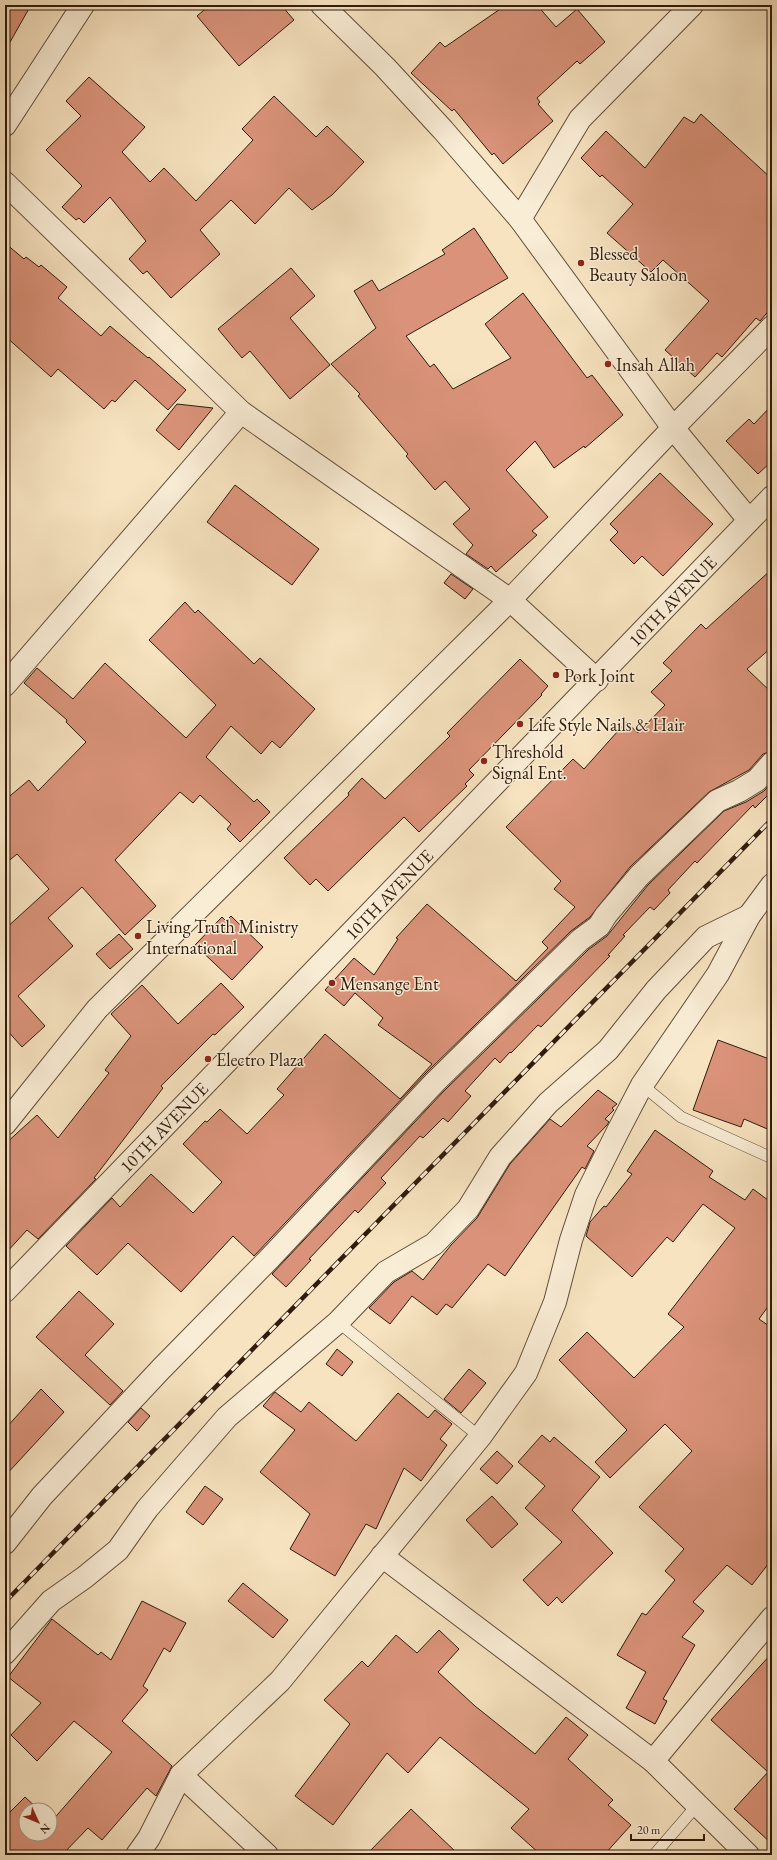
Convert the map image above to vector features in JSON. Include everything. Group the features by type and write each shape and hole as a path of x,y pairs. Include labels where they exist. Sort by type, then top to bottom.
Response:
{"street":[{"path":"5,125 83,5"},
{"path":"322,5 385,67 443,130 520,219 673,428 749,520"},
{"path":"520,219 580,119 692,5"},
{"path":"5,183 241,412 510,600 597,680"},
{"path":"5,1124 97,1009 510,600 673,428 772,327"},
{"path":"5,685 241,412"},
{"name":"10TH AVENUE","path":"5,1291 597,680 772,497"},
{"path":"5,1543 47,1490 161,1369 270,1258 435,1082 580,940 600,926 606,915 639,876 717,801 739,791 757,780 772,763"},
{"path":"137,1855 149,1838 181,1775 280,1681 480,1437 526,1373 555,1302 586,1195 642,1085 718,974 749,916 772,884"},
{"path":"5,1653 51,1601 85,1578 118,1550 147,1509 227,1417 338,1322 386,1272 434,1244 468,1209 500,1157 548,1103 608,1050 656,990 706,937 749,916"},
{"path":"382,1556 653,1761 748,1855"},
{"path":"653,1761 772,1618"},
{"path":"181,1775 267,1855"}],"lane":[{"path":"642,1085 681,1117 772,1158"},
{"path":"338,1322 480,1437"},
{"path":"654,1855 698,1804"}],"building":[{"path":"5,5 31,5 5,51"},
{"path":"210,5 281,5 294,20 239,66 197,16"},
{"path":"506,5 537,5 556,27 577,9 605,42 580,64 577,61 537,98 540,102 538,104 553,121 503,164 494,153 492,155 454,109 452,111 411,73 440,42 445,47"},
{"path":"89,77 145,127 122,152 150,182 164,168 196,201 253,140 242,129 274,96 316,137 327,126 364,162 332,195 312,210 289,188 255,224 231,200 200,230 220,254 171,298 147,271 143,274 129,259 146,241 110,197 84,223 79,218 76,220 62,207 82,186 46,150 81,116 66,101"},
{"path":"701,114 772,179 772,307 760,321 756,318 722,357 717,353 695,377 665,350 709,301 663,260 651,272 607,233 633,204 602,175 600,177 581,158 606,131 645,168 684,117 694,123"},
{"path":"474,228 508,278 406,336 430,367 434,364 453,389 511,358 485,324 523,293 587,378 592,375 623,415 585,448 584,446 554,468 535,441 506,470 548,517 532,531 537,535 496,572 491,566 488,569 466,554 473,545 453,524 470,509 445,481 435,490 406,456 408,454 358,396 360,394 331,364 376,328 354,291 372,280 379,291 445,254 442,250"},
{"path":"5,243 24,259 26,257 39,267 41,265 67,287 58,298 101,336 110,326 148,358 149,357 186,390 168,410 135,380 115,402 112,400 104,409 58,369 51,377 5,336"},
{"path":"291,268 315,296 290,318 330,365 290,399 250,351 242,358 218,329"},
{"path":"177,404 213,408 179,450 156,430"},
{"path":"772,405 772,461 758,474 726,441 749,419 754,424"},
{"path":"660,473 713,524 663,576 642,556 634,564 610,540 618,532 610,524"},
{"path":"235,485 319,549 292,585 207,522"},
{"path":"772,569 772,647 747,669 772,693 772,751 763,754 749,770 709,792 630,867 590,917 571,931 426,1073 254,1256 233,1236 181,1292 128,1243 97,1275 66,1246 112,1198 120,1207 151,1174 193,1213 222,1182 183,1144 205,1121 207,1122 220,1109 247,1134 284,1095 277,1089 325,1034 400,1099 432,1064 378,1025 383,1018 355,993 344,1006 325,990 354,958 374,975 398,939 396,938 427,904 516,981 548,948 542,942 575,907 554,889 561,881 506,827 573,759 584,769 626,722 638,733 665,705 651,692 672,671 663,663 701,624 706,629"},
{"path":"451,574 473,589 465,599 444,583"},
{"path":"185,602 195,613 198,610 254,664 260,658 315,709 280,748 272,741 261,754 231,726 206,757 254,802 257,799 270,812 240,842 227,829 231,824 200,795 193,803 180,792 115,860 156,906 125,935 82,887 48,918 73,946 18,996 45,1026 22,1047 5,1028 5,929 49,889 17,854 5,864 5,800 29,780 38,791 86,742 66,722 67,720 24,683 37,668 73,699 105,663 186,738 216,705 149,640"},
{"path":"520,659 548,686 541,694 542,695 469,770 474,775 465,784 467,786 419,832 404,817 328,891 316,879 310,885 284,858 349,795 348,793 362,778 385,799 450,736 447,733"},
{"path":"772,782 772,791 755,808 753,805 697,863 695,861 668,890 670,893 654,910 650,907 623,935 625,936 608,955 610,956 541,1027 538,1025 500,1063 495,1058 465,1091 471,1096 448,1122 443,1118 423,1138 420,1136 381,1178 386,1183 358,1213 355,1210 309,1259 311,1260 286,1287 272,1274 444,1091 588,950 607,936 648,885 724,811 746,802 764,791"},
{"path":"231,916 263,947 232,980 195,945 222,917 226,921"},
{"path":"119,934 133,949 110,969 96,954"},
{"path":"221,983 244,1007 215,1035 213,1034 161,1086 163,1088 94,1178 96,1179 38,1239 27,1230 5,1254 5,1144 37,1115 58,1138 109,1073 105,1070 131,1036 111,1014 142,985 178,1024"},
{"path":"718,1040 772,1060 772,1131 744,1119 741,1127 693,1110"},
{"path":"598,1090 617,1104 612,1108 614,1110 605,1119 609,1122 587,1146 594,1151 585,1169 582,1167 505,1276 488,1264 452,1308 446,1304 437,1315 412,1296 390,1324 369,1308 394,1282 412,1271 423,1280 451,1245 477,1218 510,1164 550,1119 561,1127"},
{"path":"655,1130 713,1171 709,1177 745,1200 753,1189 772,1203 772,1301 759,1319 772,1328 772,1559 752,1585 727,1565 693,1602 704,1611 682,1637 695,1645 663,1699 667,1701 655,1724 626,1708 646,1672 617,1655 642,1613 646,1615 675,1580 665,1571 684,1549 639,1507 692,1451 665,1424 610,1478 595,1462 627,1430 559,1360 587,1332 634,1378 684,1327 668,1314 735,1228 703,1204 673,1242 667,1237 632,1277 586,1236 590,1222 604,1206 606,1207 632,1174 627,1171"},
{"path":"79,1291 114,1324 85,1355 123,1391 110,1405 36,1337"},
{"path":"337,1349 353,1362 342,1376 326,1364"},
{"path":"469,1369 486,1383 461,1413 444,1399"},
{"path":"41,1389 64,1412 5,1476 5,1429"},
{"path":"275,1392 301,1412 309,1402 356,1441 398,1393 428,1418 435,1410 452,1424 440,1439 447,1445 421,1481 404,1468 376,1529 366,1524 335,1576 290,1549 310,1514 260,1472 295,1430 263,1406"},
{"path":"141,1408 150,1416 137,1431 128,1422"},
{"path":"542,1435 550,1442 554,1437 600,1477 572,1510 613,1553 562,1603 557,1597 548,1606 523,1580 562,1542 525,1508 545,1486 518,1462"},
{"path":"497,1451 513,1466 497,1484 480,1469"},
{"path":"205,1486 223,1499 203,1525 186,1512"},
{"path":"492,1496 518,1524 492,1548 466,1520"},
{"path":"243,1583 288,1620 273,1638 228,1601"},
{"path":"142,1601 186,1623 170,1652 164,1648 143,1686 148,1690 122,1721 172,1766 156,1796 147,1788 102,1840 88,1828 62,1855 5,1855 5,1817 18,1804 18,1842 58,1842 58,1814 112,1752 74,1721 37,1761 11,1735 41,1703 8,1677 52,1619 98,1655 101,1652 111,1660"},
{"path":"439,1630 459,1649 438,1672 475,1706 535,1754 566,1717 588,1735 568,1759 613,1800 608,1805 631,1825 604,1855 541,1855 511,1828 529,1809 440,1737 408,1773 387,1753 333,1825 295,1796 350,1724 324,1700 362,1661 368,1667 396,1635 417,1653"},
{"path":"772,1653 772,1844 734,1809 768,1772 711,1720"},
{"path":"25,1797 30,1802 20,1802"},
{"path":"411,1809 459,1855 366,1855"}],"railway":[{"path":"5,1602 772,819"}],"place":[{"name":"Blessed Beauty Saloon","path":"581,263"},
{"name":"Insah Allah","path":"608,364"},
{"name":"Pork Joint","path":"556,675"},
{"name":"Life Style Nails & Hair","path":"520,724"},
{"name":"Threshold Signal Ent.","path":"484,761"},
{"name":"Living Truth Ministry International","path":"138,936"},
{"name":"Mensange Ent","path":"332,983"},
{"name":"Electro Plaza","path":"208,1059"}]}
